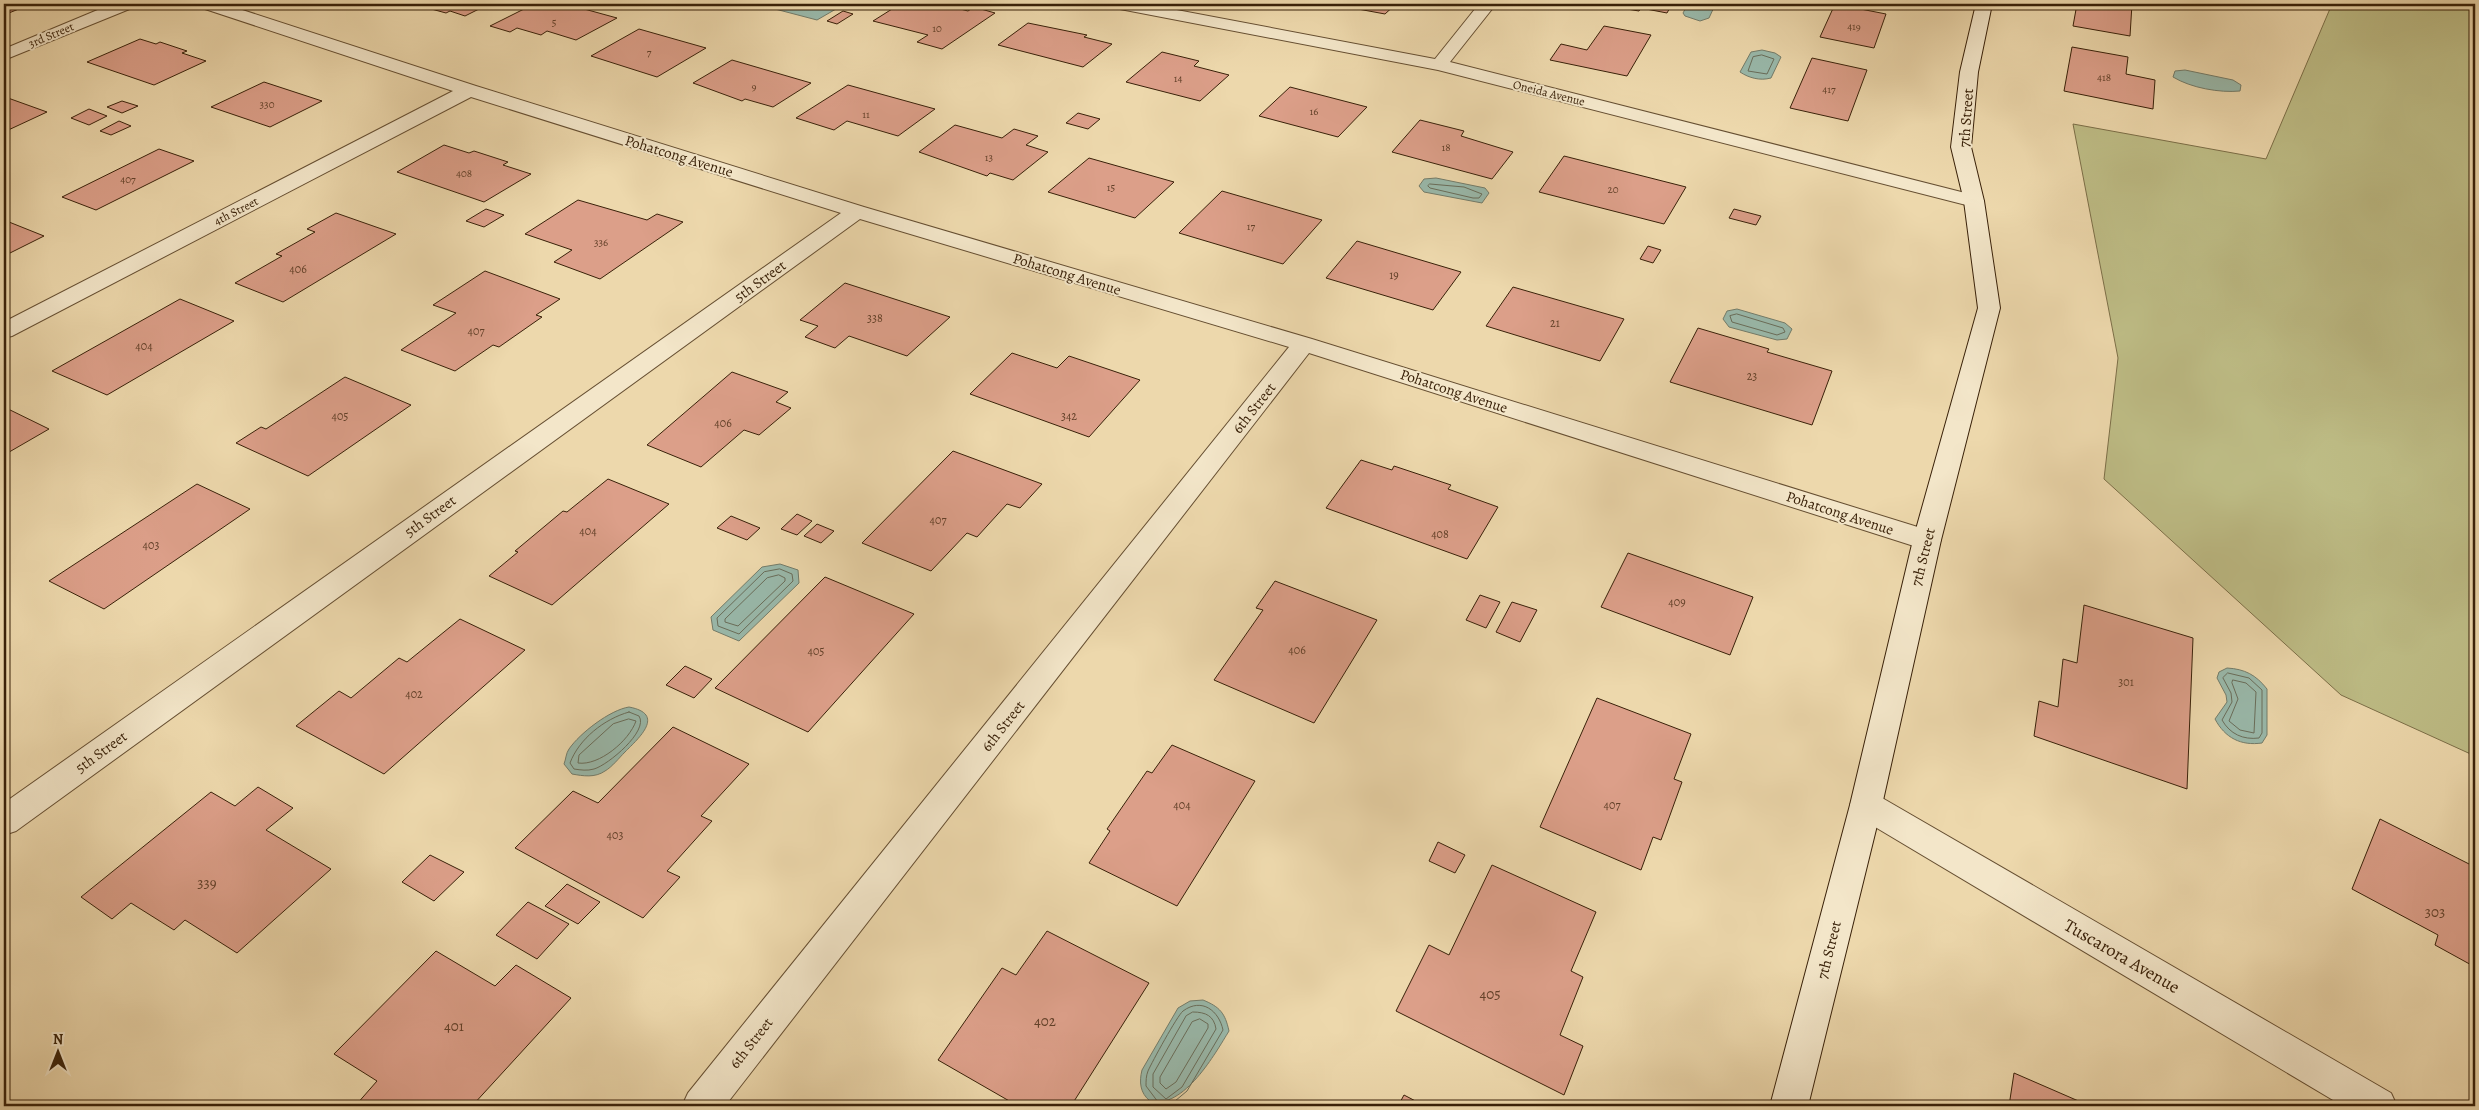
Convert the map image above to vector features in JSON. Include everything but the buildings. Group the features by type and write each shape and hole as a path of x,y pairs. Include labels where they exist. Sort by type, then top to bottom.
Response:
{"street":[{"name":"3rd Street","path":"4,55 126,4"},
{"name":"Pohatcong Avenue","path":"208,4 469,90 857,211 1304,344 1927,540"},
{"name":"Oneida Avenue","path":"1120,4 1438,65 1974,201"},
{"path":"1438,65 1488,4"},
{"name":"7th Street","path":"1789,1106 1866,805 1927,540 1989,308 1974,201 1962,147 1969,72 1984,4"},
{"name":"4th Street","path":"4,331 469,90"},
{"name":"5th Street","path":"4,821 857,211"},
{"name":"6th Street","path":"701,1106 1304,344"},
{"name":"Tuscarora Avenue","path":"1866,805 2378,1106"}],"shaded area":[{"path":"2332,4 2475,4 2475,756 2341,695 2104,479 2118,358 2073,124 2266,159"}],"water":[{"path":"784,4 816,4 836,9 817,20 775,9"},
{"path":"1688,4 1715,5 1709,18 1700,21 1685,16 1683,13"},
{"path":"1762,50 1775,53 1781,57 1771,78 1755,78 1740,72 1751,52"},
{"path":"2185,70 2233,80 2241,85 2240,91 2206,89 2173,77 2175,71"},
{"path":"1436,178 1485,188 1489,193 1482,203 1424,192 1419,186 1424,179"},
{"path":"1737,309 1785,323 1792,329 1787,339 1777,340 1729,327 1723,319 1727,311"},
{"path":"780,564 798,570 799,583 739,641 713,630 711,617 762,567"},
{"path":"2227,668 2250,674 2267,689 2267,735 2262,743 2247,743 2234,739 2219,726 2215,719 2227,702 2226,695 2217,678 2219,672"},
{"path":"629,707 640,710 646,715 648,721 637,740 613,765 601,773 589,776 572,774 564,764 568,751 574,743 588,729 605,717"},
{"path":"1203,1000 1221,1011 1229,1031 1207,1065 1187,1088 1175,1097 1163,1101 1150,1101 1141,1087 1142,1070 1178,1008 1190,1001"}]}
